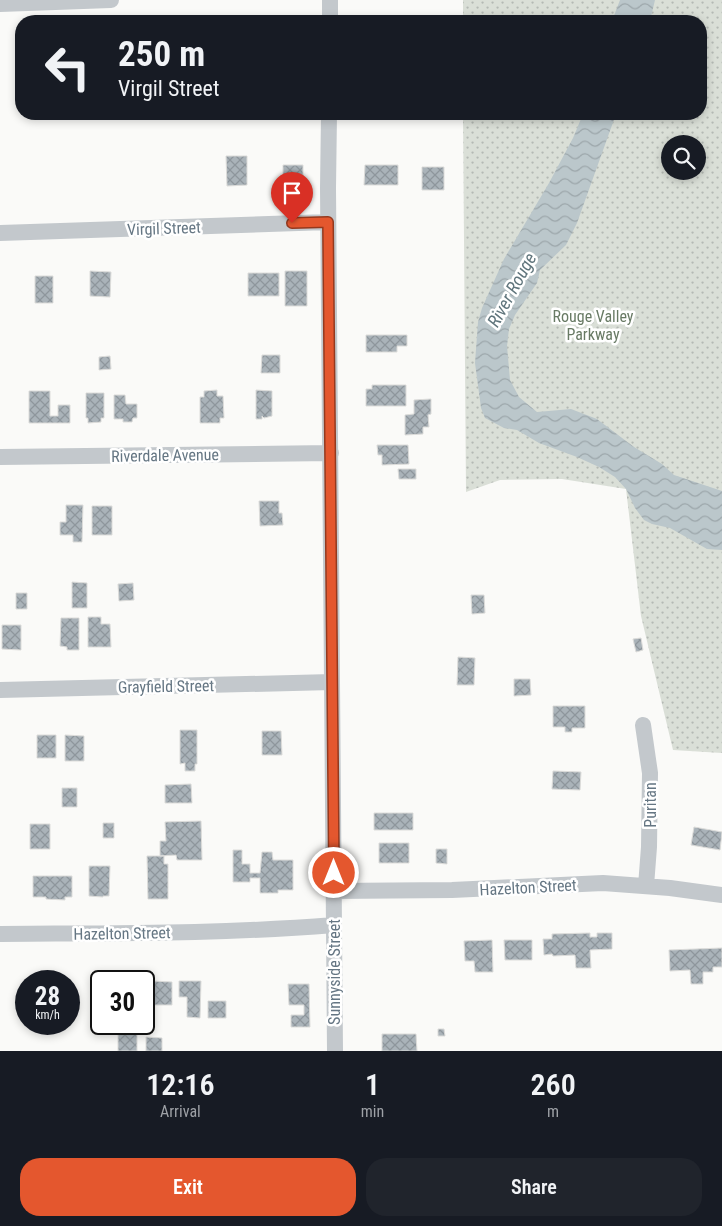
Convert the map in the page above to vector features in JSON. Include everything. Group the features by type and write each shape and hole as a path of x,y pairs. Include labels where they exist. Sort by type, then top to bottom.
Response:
{"street":[{"path":"0,4 111,0"},
{"path":"330,0 330,15"},
{"name":"Sunnyside Street","path":"329,120 328,222 335,1051"},
{"name":"Virgil Street","path":"0,234 328,222"},
{"name":"Riverdale Avenue","path":"0,457 330,453"},
{"name":"Grayfield Street","path":"0,690 332,682"},
{"name":"Puritan","path":"643,725 650,773 649,847 646,886"},
{"name":"Hazelton Street","path":"333,891 452,890 603,883 670,888 722,896"},
{"name":"Hazelton Street","path":"0,934 279,930 334,926"}],"green space":[{"name":"Rouge Valley Parkway","path":"463,0 722,0 722,753 673,750 641,616 626,489 562,479 500,480 466,492 463,120 707,120 707,15 463,15"}],"water":[{"path":"620,0 655,0 651,15 614,15"},
{"name":"River Rouge","path":"580,120 614,120 577,223 566,245 540,270 537,283 515,315 509,329 507,346 510,380 519,397 537,412 571,409 597,419 634,447 662,464 674,475 722,491 722,550 707,549 670,528 644,520 635,508 626,489 615,477 577,457 539,443 517,430 504,428 485,418 481,408 475,363 478,322 482,308 504,259 573,138"}],"building":[{"path":"226,156 247,156 247,185 227,186"},
{"path":"283,165 303,165 303,185 283,185"},
{"path":"365,165 398,165 398,185 364,185"},
{"path":"422,167 444,167 444,190 422,190"},
{"path":"90,271 111,272 110,297 90,296"},
{"path":"285,271 307,271 307,306 285,306"},
{"path":"248,273 279,273 279,296 248,296"},
{"path":"35,276 53,276 53,303 35,303"},
{"path":"366,335 407,335 407,346 397,346 397,352 366,352"},
{"path":"262,355 280,355 280,373 261,373"},
{"path":"110,356 111,369 99,370 99,357"},
{"path":"372,385 406,385 406,406 366,406 366,389 372,389"},
{"path":"217,390 217,396 223,396 224,418 220,418 220,423 200,423 200,397 204,397 204,391"},
{"path":"256,390 272,391 272,416 264,418 262,416 262,419 256,419"},
{"path":"29,391 50,391 50,416 58,416 58,405 70,405 70,423 29,423"},
{"path":"86,393 104,393 104,418 101,418 101,422 88,423 88,418 86,418"},
{"path":"114,395 125,395 126,404 137,404 137,418 133,418 132,422 114,419"},
{"path":"431,399 431,414 428,415 429,427 423,427 423,434 405,435 405,415 414,414 414,400"},
{"path":"377,445 408,445 409,464 382,465 382,455 378,455"},
{"path":"398,469 416,469 416,479 399,479"},
{"path":"259,501 279,501 279,513 282,513 283,525 260,526"},
{"path":"66,505 83,505 82,542 73,542 73,535 60,535 60,522 66,522"},
{"path":"92,506 112,506 112,535 92,535"},
{"path":"72,582 87,583 87,608 72,608"},
{"path":"133,583 134,600 119,601 118,584"},
{"path":"16,593 27,593 27,609 16,609"},
{"path":"471,595 484,595 485,613 472,614"},
{"path":"88,617 101,617 101,624 110,624 111,647 88,647"},
{"path":"61,618 79,618 79,650 67,650 67,647 60,646"},
{"path":"2,625 21,625 21,650 2,649"},
{"path":"641,638 643,650 636,652 633,639"},
{"path":"458,657 475,658 474,685 457,685"},
{"path":"514,679 530,679 531,695 514,696"},
{"path":"553,706 585,706 585,728 572,728 572,732 565,732 565,727 553,727"},
{"path":"180,730 197,730 197,764 195,764 195,771 185,771 185,763 180,764"},
{"path":"262,731 281,731 282,755 262,755"},
{"path":"37,735 56,735 56,758 37,758"},
{"path":"65,735 84,736 84,761 65,761"},
{"path":"553,771 581,772 580,790 552,789"},
{"path":"191,784 192,803 165,803 165,785"},
{"path":"62,788 77,788 77,807 62,807"},
{"path":"374,813 413,813 413,830 374,830"},
{"path":"201,821 202,860 177,860 176,855 160,856 160,841 166,841 165,822"},
{"path":"103,823 114,823 114,838 103,838"},
{"path":"30,824 50,824 50,849 30,849"},
{"path":"694,827 722,832 720,850 691,845"},
{"path":"379,843 409,843 409,863 379,863"},
{"path":"436,849 447,849 447,864 436,863"},
{"path":"233,850 242,850 242,864 250,864 250,873 260,873 262,852 272,852 273,860 293,860 293,890 278,890 278,893 260,893 260,878 250,878 250,882 233,882"},
{"path":"147,856 164,856 164,864 168,864 168,899 148,899"},
{"path":"89,866 110,866 109,896 89,896"},
{"path":"33,876 72,876 72,897 65,897 65,900 33,897"},
{"path":"590,933 590,937 597,937 597,933 612,933 612,949 590,950 591,968 576,968 575,955 544,955 543,939 552,939 552,934"},
{"path":"492,940 493,972 475,972 474,961 465,961 464,941"},
{"path":"504,940 532,940 532,960 505,960"},
{"path":"722,948 722,967 713,967 713,972 703,972 703,984 691,984 690,970 670,971 669,950"},
{"path":"155,981 172,982 172,1005 155,1005"},
{"path":"179,981 201,981 200,1018 187,1017 187,997 179,997"},
{"path":"288,984 309,984 310,1027 291,1027 291,1015 304,1015 304,1005 289,1005"},
{"path":"208,1001 226,1001 226,1018 208,1018"},
{"path":"438,1029 444,1029 445,1036 438,1036"},
{"path":"382,1034 416,1034 417,1051 382,1051"},
{"path":"118,1035 137,1035 137,1051 118,1051"},
{"path":"146,1037 162,1038 162,1051 146,1051"}],"route":[{"path":"292,223 328,222 334,873"}]}
